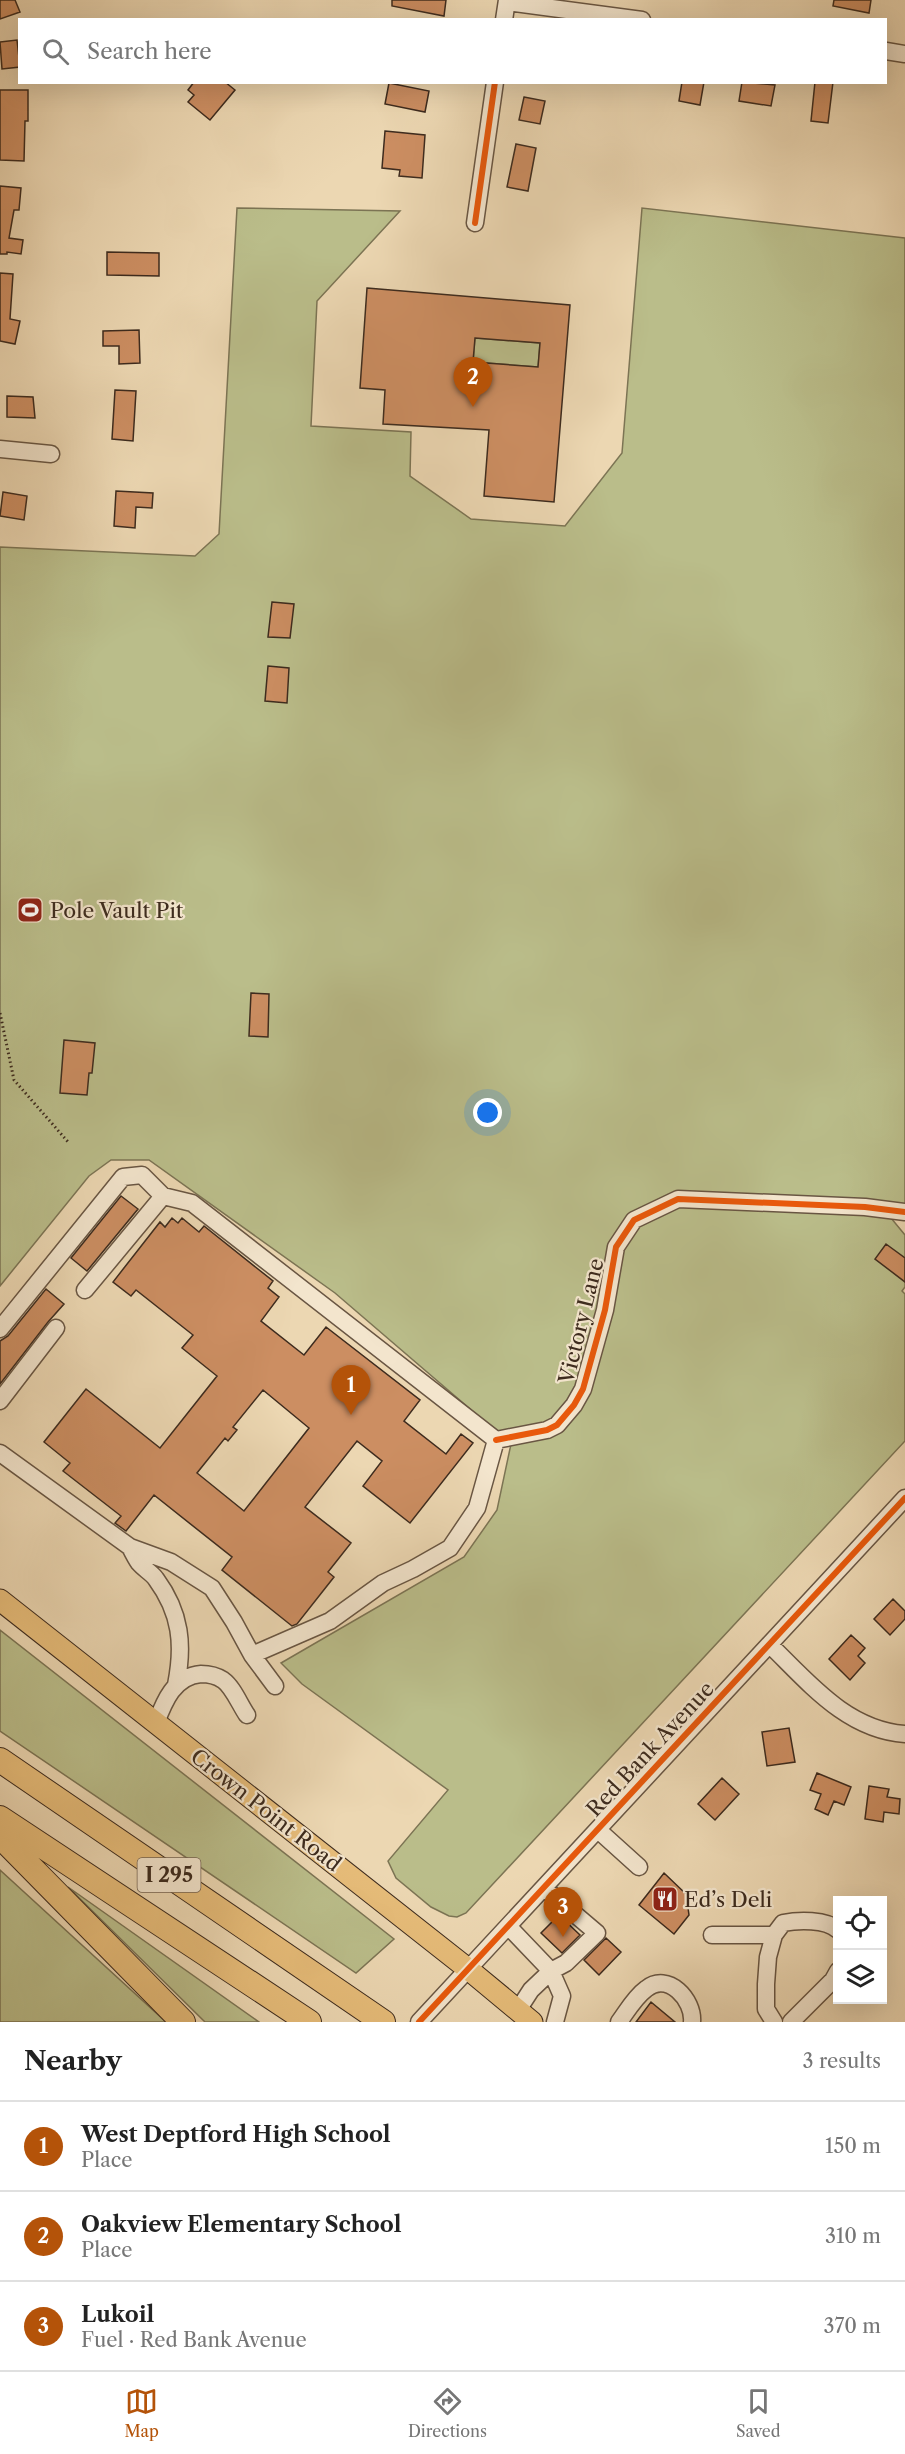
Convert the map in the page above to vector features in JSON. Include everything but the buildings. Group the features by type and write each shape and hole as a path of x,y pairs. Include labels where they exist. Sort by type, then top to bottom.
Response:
{"highway":[{"name":"I 295","path":"0,1760 383,2022"},
{"name":"I 295","path":"0,1818 305,2019"},
{"path":"0,1836 183,2022"}],"main road":[{"name":"Crown Point Road","path":"0,1600 525,2016"}],"street":[{"path":"504,18 507,1 628,18"},
{"path":"887,51 905,54"},
{"path":"475,223 495,84"},
{"path":"0,449 51,454"},
{"path":"0,1329 123,1177 142,1175 163,1197 192,1203 496,1440 477,1508 450,1548 383,1583 330,1621 252,1655"},
{"path":"85,1290 163,1197"},
{"name":"Victory Lane","path":"496,1440 547,1430 557,1425 574,1405 583,1389 605,1310 616,1246 634,1220 678,1198 905,1212"},
{"path":"0,1401 57,1328"},
{"path":"0,1453 130,1547 171,1562 212,1588 252,1655 275,1686"},
{"name":"Red Bank Avenue","path":"419,2022 905,1498"},
{"path":"130,1547 139,1563 156,1578 181,1633 182,1658 176,1685 164,1702 156,1723"},
{"path":"770,1645 830,1703 848,1715 867,1726 886,1733 905,1734"},
{"path":"176,1685 193,1675 209,1674 224,1680 247,1715"},
{"path":"598,1830 639,1867"},
{"path":"525,2016 531,1990 551,1971 566,1964 597,1933 544,1888"},
{"path":"774,2022 766,2009 766,1984 768,1957 774,1935 783,1923 792,1921 814,1922 833,1927"},
{"path":"508,1926 551,1971 562,1996 555,2022"},
{"path":"712,1935 774,1935"},
{"path":"791,2022 833,1980"},
{"path":"619,2022 646,1989 653,1984 665,1983 682,1993 688,2003 692,2022"}],"path":[{"path":"0,1013 14,1080 69,1143"}],"green space":[{"path":"237,208 400,211 317,301 311,426 411,432 410,476 471,519 565,526 622,453 642,208 905,238 905,1211 886,1212 905,1235 905,1287 902,1291 905,1294 905,1441 466,1913 457,1917 449,1916 431,1907 396,1878 388,1861 448,1790 302,1684 281,1663 464,1557 497,1510 511,1444 335,1293 149,1160 111,1160 89,1176 0,1286 0,547 195,556 219,534"},
{"path":"475,338 540,343 538,367 473,362"},
{"path":"0,1630 394,1939 356,1973 0,1731"},
{"path":"0,1870 166,2022 0,2022"},
{"path":"68,1887 259,2022 205,2022"}],"cycle path":[{"path":"475,223 495,84"},
{"path":"496,1440 547,1430 557,1425 574,1405 583,1389 605,1310 616,1247 634,1220 678,1199 865,1207 905,1212"},
{"path":"419,2022 905,1498"}],"place":[{"name":"Oakview Elementary School","path":"473,407"},
{"name":"Pole Vault Pit","path":"30,910"},
{"name":"West Deptford High School","path":"351,1415"},
{"name":"Ed’s Deli","path":"665,1899"},
{"name":"Lukoil","path":"563,1937"}]}
